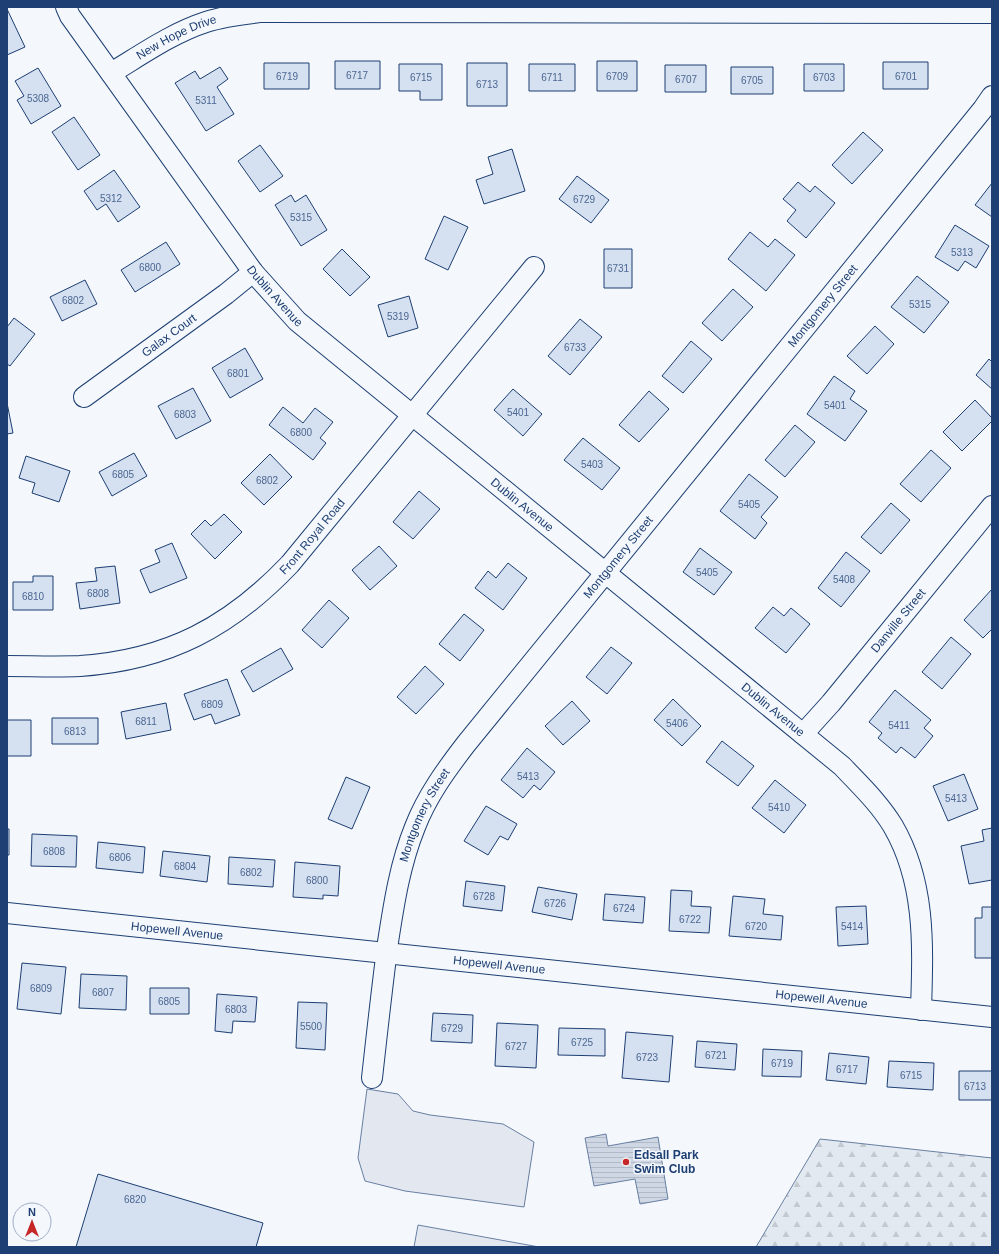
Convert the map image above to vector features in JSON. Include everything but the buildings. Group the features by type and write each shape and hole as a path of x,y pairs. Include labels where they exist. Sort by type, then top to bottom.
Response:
{"street":[{"name":"Dublin Avenue","path":"66,7 70,16 253,272 297,321 842,766 871,796 892,826 905,851 917,892 922,917 923,951 921,1010"},
{"name":"New Hope Drive","path":"111,73 184,30 235,15 261,12 992,13"},
{"name":"Montgomery Street","path":"372,1078 395,896 402,863 415,827 430,795 444,773 466,744 992,96"},
{"name":"Front Royal Road","path":"7,666 80,666 125,660 171,647 197,636 224,621 244,607 271,584 290,564 534,267"},
{"name":"Galax Court","path":"84,397 226,294 253,272"},
{"name":"Danville Street","path":"803,734 831,703 992,506"},
{"name":"Hopewell Avenue","path":"7,913 992,1017"}],"green space":[{"path":"820,1139 992,1158 992,1247 756,1247"}],"shaded area":[{"path":"367,1089 398,1094 413,1111 430,1115 503,1124 534,1142 524,1207 405,1191 365,1181 358,1158"},
{"name":"Edsall Park Swim Club","path":"606,1134 608,1146 658,1137 668,1199 640,1204 635,1179 594,1186 585,1138"},
{"path":"418,1225 539,1247 414,1247"}],"place":[{"name":"Edsall Park Swim Club","path":"626,1162"}]}
